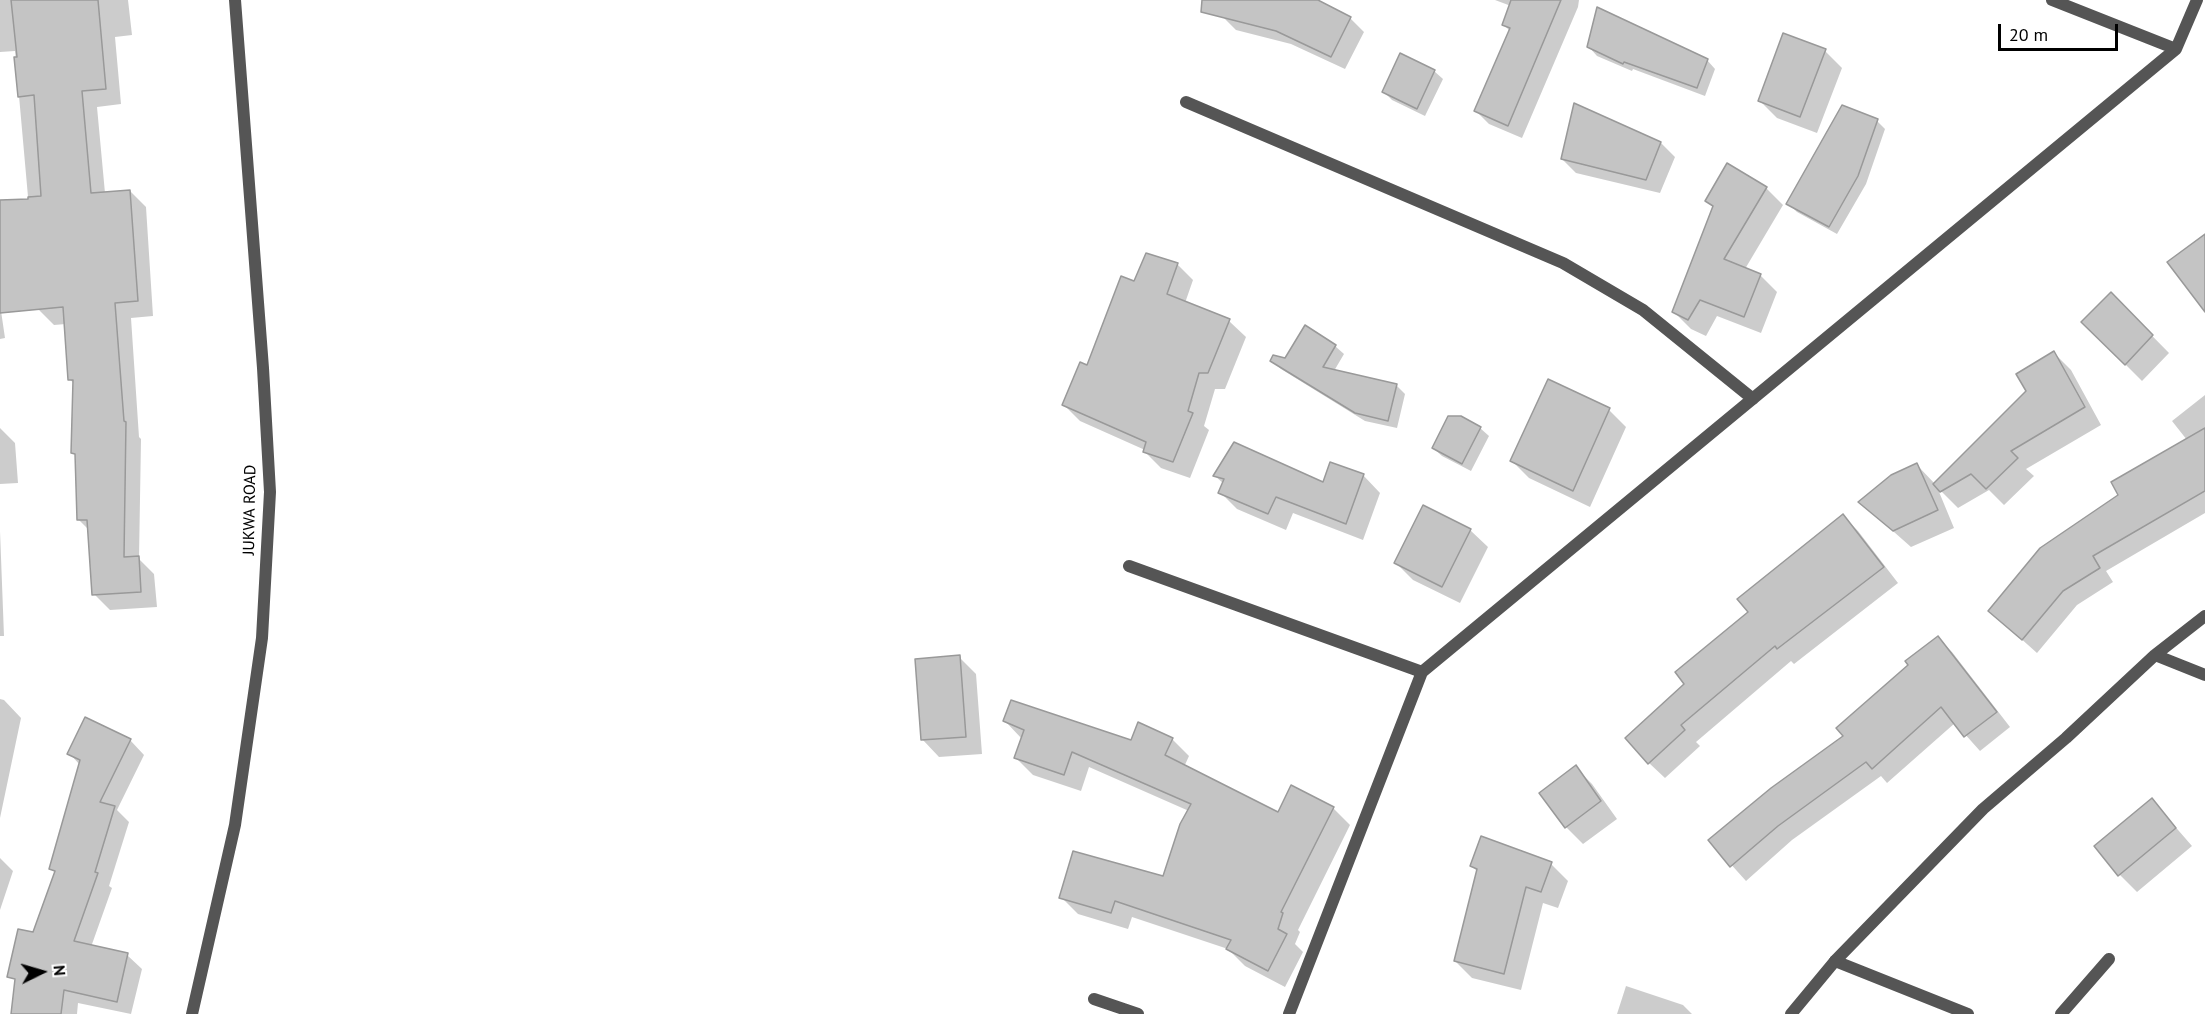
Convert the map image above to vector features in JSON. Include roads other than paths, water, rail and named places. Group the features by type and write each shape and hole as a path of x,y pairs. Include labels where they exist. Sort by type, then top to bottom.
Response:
{"street":[{"name":"JUKWA ROAD","path":"192,1014 235,825 262,638 270,492 263,368 235,0"},
{"path":"2052,0 2176,49"},
{"path":"1289,1014 1422,672 2176,49 2197,0"},
{"path":"1186,102 1563,263 1643,310 1753,399"},
{"path":"1129,566 1422,672"},
{"path":"1791,1014 1834,961 1983,809 2066,738 2155,655 2205,616"},
{"path":"2155,655 2205,675"},
{"path":"2061,1014 2109,959"},
{"path":"1834,961 1968,1014"},
{"path":"1094,999 1138,1014"}]}
